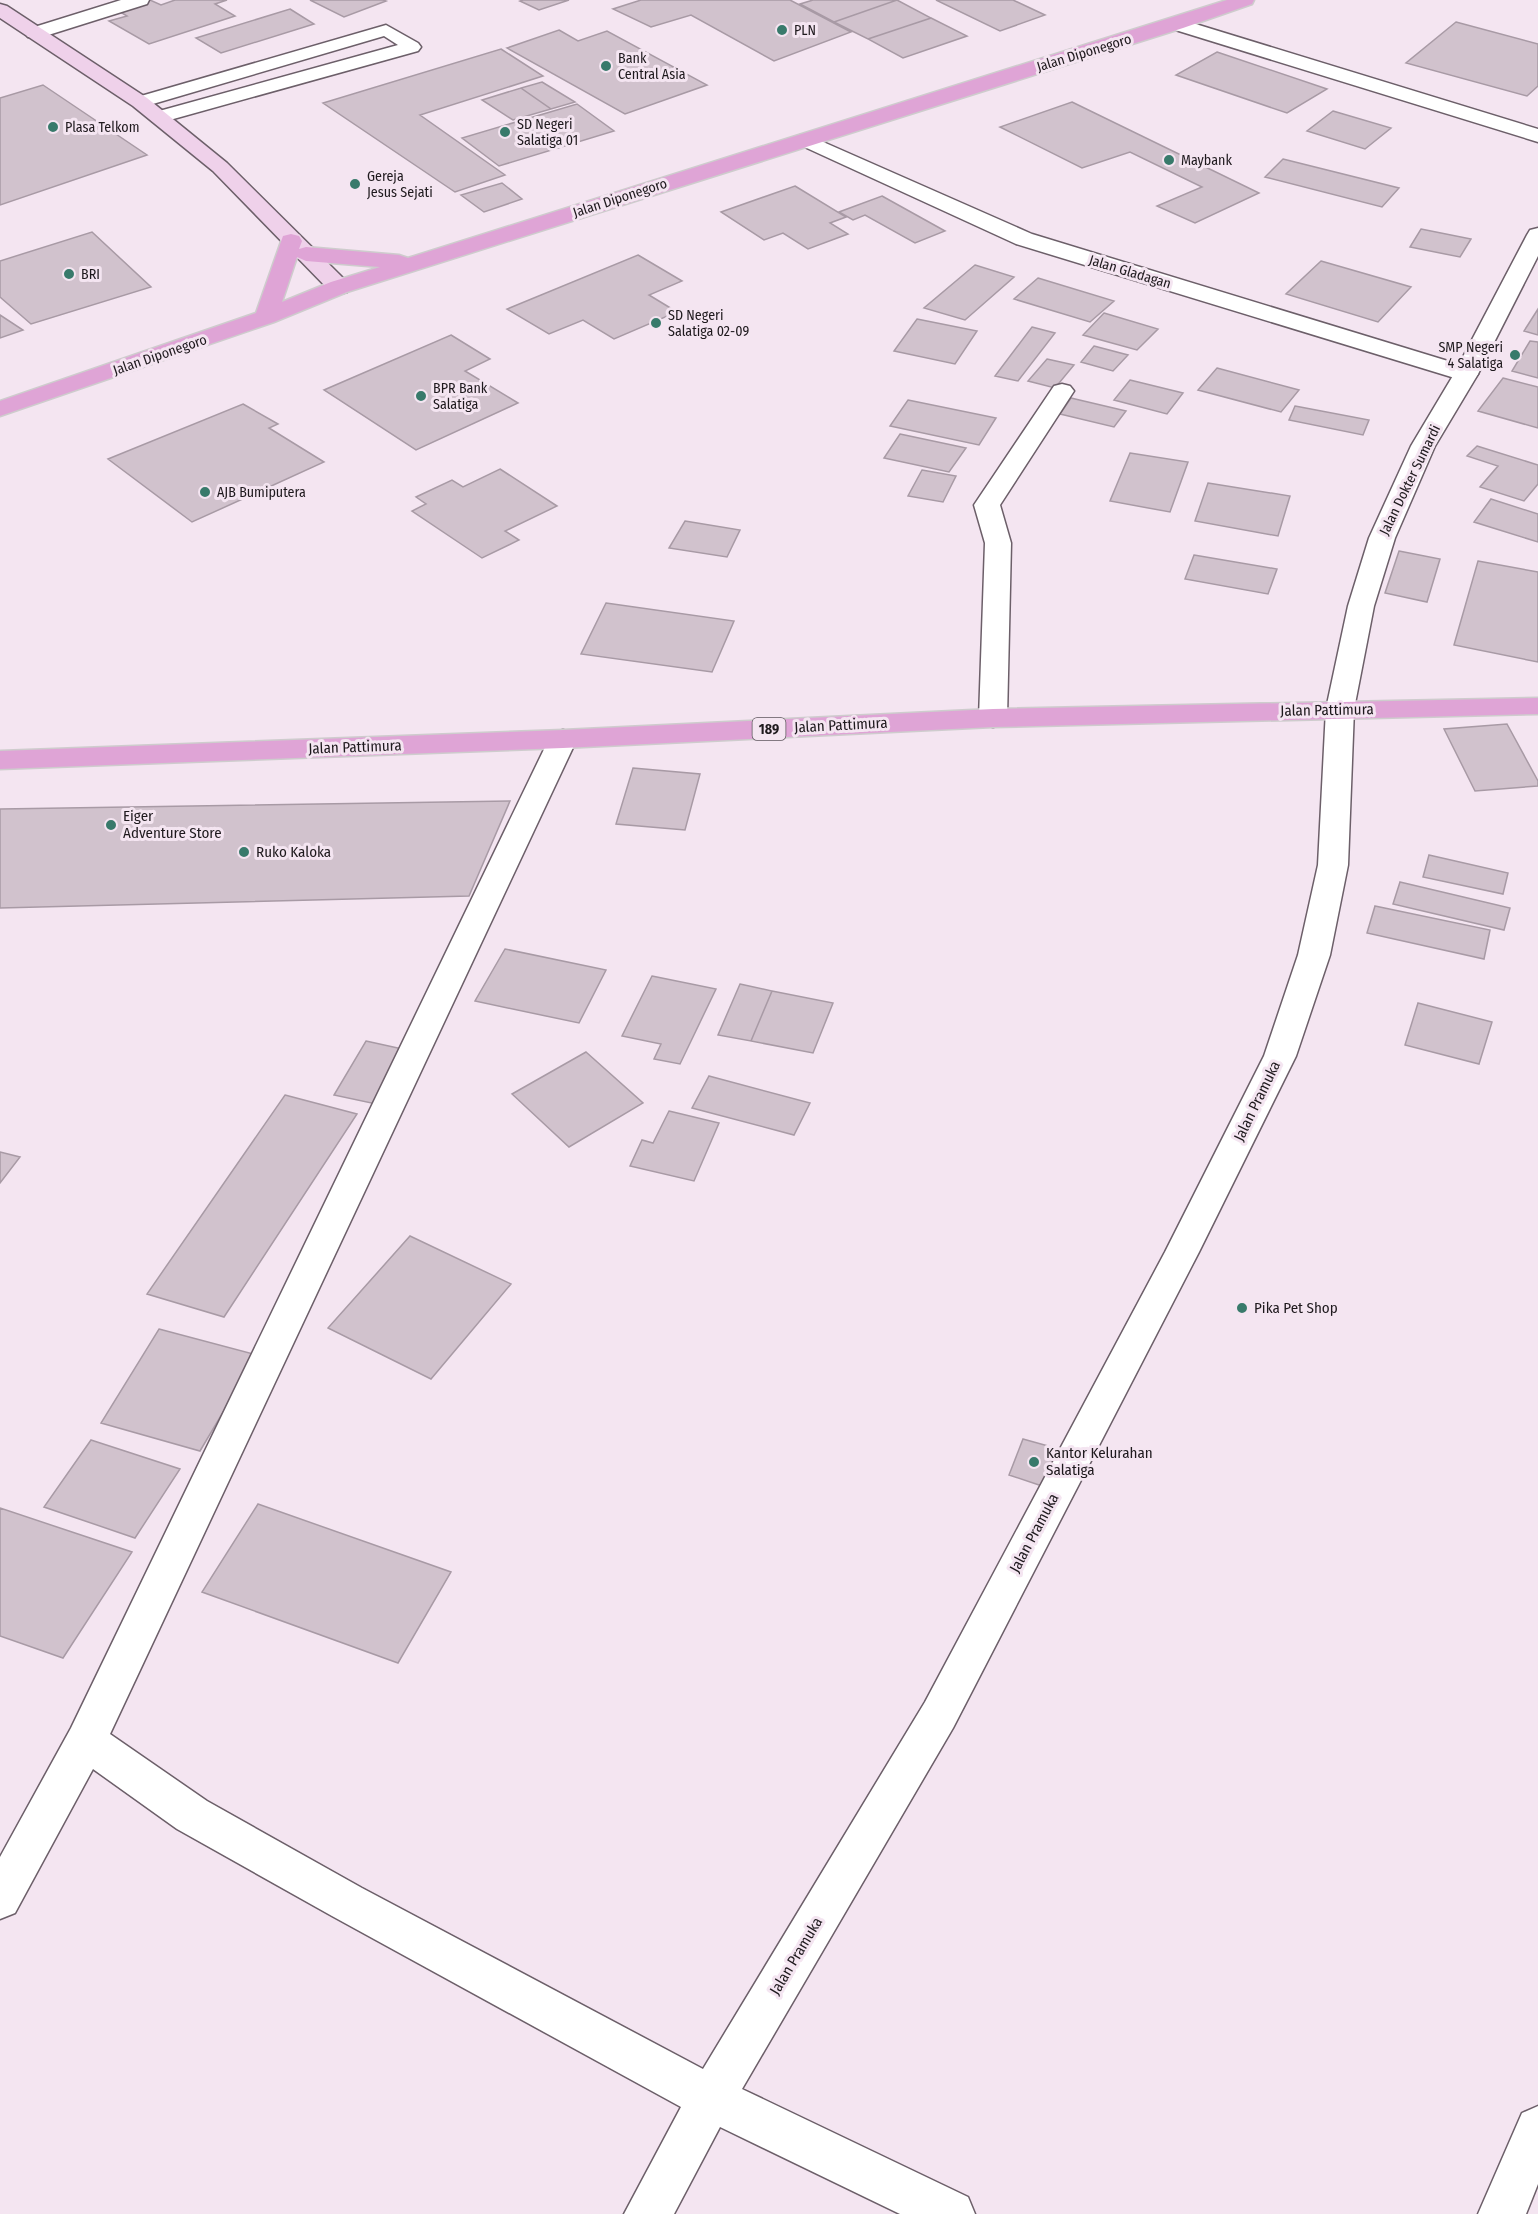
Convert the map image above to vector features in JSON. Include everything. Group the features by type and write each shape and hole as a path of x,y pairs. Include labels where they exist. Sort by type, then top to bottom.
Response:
{"main road":[{"name":"Jalan Diponegoro","path":"0,409 266,317 339,287 1176,24 1245,0"},
{"path":"0,10 140,102 159,117 219,167 339,287"},
{"path":"298,248 415,263"},
{"path":"266,317 298,248"},
{"name":"Jalan Pattimura","path":"0,760 563,739 993,718 1538,706"}],"street":[{"path":"35,33 140,0"},
{"path":"1176,24 1538,136"},
{"name":"Jalan Gladagan","path":"806,140 1024,239 1466,374"},
{"name":"Jalan Dokter Sumardi","path":"1340,709 1361,606 1382,538 1423,446 1466,374 1538,235"},
{"path":"993,718 998,543 987,505 1062,390"},
{"name":"Jalan Pramuka","path":"648,2214 711,2098 939,1715 1176,1262 1280,1056 1314,955 1334,865 1340,709"},
{"path":"0,1899 86,1741 563,739"},
{"path":"86,1741 192,1815 347,1902 711,2098 951,2214"},
{"path":"1502,2214 1538,2129"}],"lane":[{"path":"140,102 386,30 412,47 159,117"}],"building":[{"path":"150,0 161,5 175,0 227,0 215,4 235,16 149,44 109,21 127,16 117,10"},
{"path":"310,0 383,0 386,1 344,17"},
{"path":"569,0 539,10 520,1"},
{"name":"PLN","path":"641,0 790,0 851,32 774,61 691,15 651,27 613,9"},
{"path":"813,0 897,0 834,22 800,4"},
{"path":"897,0 931,18 868,39 834,22"},
{"path":"936,0 1013,0 1045,15 1000,31"},
{"path":"290,9 314,24 221,53 196,38"},
{"path":"931,18 967,36 903,58 868,39"},
{"path":"1456,22 1538,44 1538,86 1527,96 1406,63"},
{"name":"Bank Central Asia","path":"559,30 578,41 607,31 707,85 625,114 507,48"},
{"path":"501,49 543,76 420,115 505,175 455,192 323,103"},
{"path":"1217,52 1327,89 1287,113 1176,75"},
{"path":"542,82 575,102 551,109 521,88"},
{"name":"Plasa Telkom","path":"43,85 147,155 0,205 0,98"},
{"path":"521,88 551,109 513,120 482,100"},
{"name":"Maybank","path":"1072,102 1259,193 1195,223 1157,206 1202,187 1130,152 1082,168 1000,127"},
{"path":"577,104 614,131 499,166 462,138"},
{"path":"1333,111 1391,128 1365,149 1307,131"},
{"path":"1283,159 1399,188 1382,207 1265,177"},
{"path":"502,183 522,199 484,212 461,195"},
{"path":"795,186 846,217 830,223 848,234 808,249 783,233 764,240 721,212"},
{"path":"882,196 945,231 915,243 865,215 853,220 839,212"},
{"path":"1421,229 1471,239 1460,257 1410,247"},
{"name":"BRI","path":"92,232 151,287 31,324 0,297 0,261"},
{"path":"638,255 682,281 649,295 677,312 614,339 583,320 549,334 507,309"},
{"path":"1321,261 1411,287 1378,322 1286,294"},
{"path":"975,265 1014,277 965,320 924,308"},
{"path":"1038,278 1114,301 1090,322 1014,299"},
{"path":"1538,309 1538,335 1524,331"},
{"path":"1104,313 1158,329 1137,350 1083,335"},
{"path":"0,315 23,330 0,338"},
{"path":"917,319 977,331 955,364 894,351"},
{"path":"1032,327 1055,333 1018,381 995,376"},
{"name":"BPR Bank Salatiga","path":"451,335 490,359 465,371 518,403 416,450 324,390"},
{"path":"1530,341 1538,342 1538,378 1512,371"},
{"path":"1094,346 1128,355 1113,371 1081,362"},
{"path":"1047,359 1074,365 1055,388 1028,381"},
{"path":"1217,368 1299,390 1281,412 1198,390"},
{"path":"1503,378 1538,387 1538,428 1478,411"},
{"path":"1130,380 1183,393 1167,414 1114,400"},
{"path":"1071,398 1126,411 1114,427 1060,414"},
{"path":"908,400 996,418 979,445 890,426"},
{"name":"AJB Bumiputera","path":"243,404 278,424 269,428 324,462 192,522 108,459"},
{"path":"1295,406 1369,420 1363,435 1289,420"},
{"path":"900,434 966,448 949,472 884,458"},
{"path":"1477,446 1538,465 1538,484 1524,501 1480,487 1498,466 1467,456"},
{"path":"1130,453 1188,462 1170,512 1110,501"},
{"path":"500,469 557,506 505,531 519,540 482,558 412,511 426,504 416,497 452,480 463,487"},
{"path":"922,470 956,476 943,502 908,496"},
{"path":"1208,483 1290,496 1278,536 1195,521"},
{"path":"1491,499 1538,514 1538,542 1474,522"},
{"path":"685,521 740,530 727,557 669,548"},
{"path":"1399,551 1440,559 1427,602 1385,593"},
{"path":"1194,555 1277,569 1268,594 1185,579"},
{"path":"1478,561 1538,572 1538,662 1454,645"},
{"path":"606,603 734,621 712,672 581,654"},
{"path":"1507,724 1538,781 1538,786 1475,791 1444,729"},
{"path":"633,768 700,774 685,830 616,824"},
{"name":"Ruko Kaloka","path":"510,801 469,896 0,908 0,809"},
{"path":"1429,855 1508,873 1503,894 1423,877"},
{"path":"1400,882 1510,908 1504,930 1393,904"},
{"path":"1375,906 1490,930 1484,959 1367,933"},
{"path":"505,949 606,970 579,1023 475,1001"},
{"path":"652,976 716,989 680,1064 654,1059 661,1044 622,1036"},
{"path":"740,984 772,991 751,1041 718,1035"},
{"path":"772,991 833,1003 813,1053 751,1041"},
{"path":"1418,1003 1492,1022 1479,1064 1405,1045"},
{"path":"366,1041 407,1050 376,1104 334,1095"},
{"path":"586,1052 643,1103 569,1147 512,1094"},
{"path":"709,1076 810,1103 794,1135 692,1108"},
{"path":"285,1095 357,1114 224,1317 147,1294"},
{"path":"669,1111 719,1123 694,1181 630,1166 642,1140 653,1143"},
{"path":"0,1152 20,1157 0,1183"},
{"path":"410,1236 511,1284 431,1379 328,1328"},
{"path":"159,1329 257,1355 200,1451 101,1423"},
{"name":"Kantor Kelurahan Salatiga","path":"1023,1439 1059,1449 1045,1487 1009,1475"},
{"path":"91,1440 180,1469 135,1538 44,1507"},
{"path":"258,1504 451,1572 398,1663 202,1592"},
{"path":"0,1508 132,1552 63,1658 0,1636"}],"place":[{"name":"PLN","path":"782,30"},
{"name":"Bank Central Asia","path":"606,66"},
{"name":"Plasa Telkom","path":"53,127"},
{"name":"SD Negeri Salatiga 01","path":"505,132"},
{"name":"Maybank","path":"1169,160"},
{"name":"Gereja Jesus Sejati","path":"355,184"},
{"name":"BRI","path":"69,274"},
{"name":"SD Negeri Salatiga 02-09","path":"656,323"},
{"name":"SMP Negeri 4 Salatiga","path":"1515,355"},
{"name":"BPR Bank Salatiga","path":"421,396"},
{"name":"AJB Bumiputera","path":"205,492"},
{"name":"Eiger Adventure Store","path":"111,825"},
{"name":"Ruko Kaloka","path":"244,852"},
{"name":"Pika Pet Shop","path":"1242,1308"},
{"name":"Kantor Kelurahan Salatiga","path":"1034,1462"}]}
